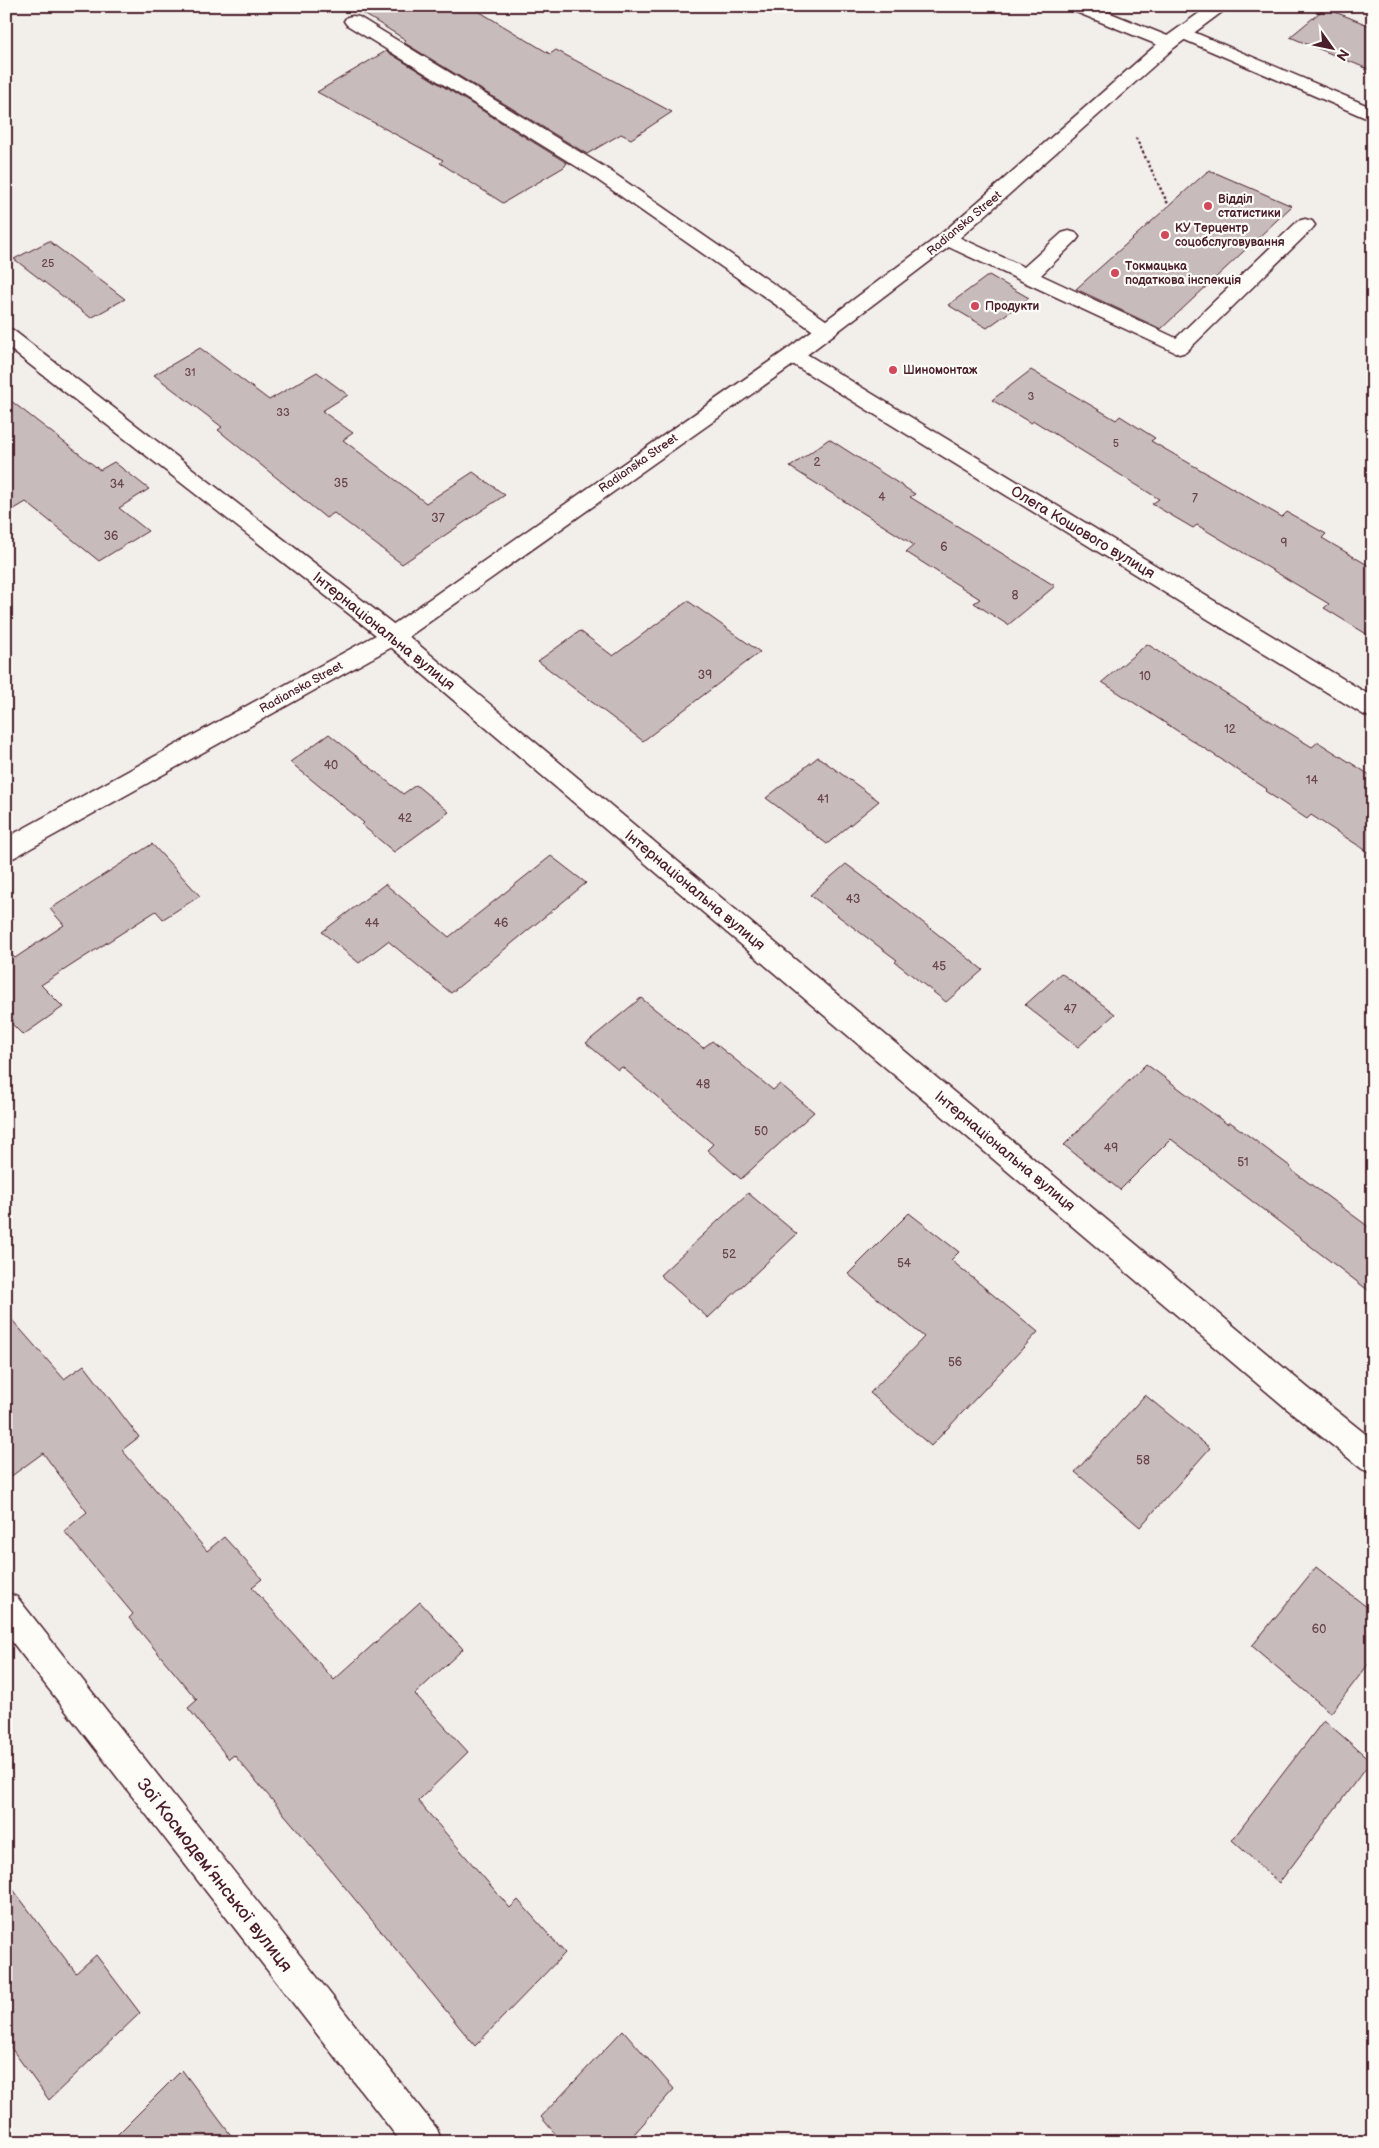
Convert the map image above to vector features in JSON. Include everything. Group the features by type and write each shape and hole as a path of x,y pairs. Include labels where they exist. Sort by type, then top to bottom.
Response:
{"street":[{"path":"1077,6 1176,38 1373,115"},
{"name":"Radianska Street","path":"8,847 392,636 793,355 947,239 1176,38 1221,6"},
{"path":"353,21 598,172 826,330"},
{"path":"947,239 1179,348 1305,225"},
{"path":"1027,276 1069,237"},
{"name":"Інтернаціональна вулиця","path":"6,335 392,636 1297,1398 1373,1459"},
{"name":"Олега Кошового вулиця","path":"793,355 1373,708"},
{"name":"Зої Космодем’янської вулиця","path":"6,1608 424,2142"}],"path":[{"path":"1136,138 1169,206"}],"building":[{"path":"351,6 470,6 550,54 556,50 672,112 631,139 621,134 587,154 403,42 406,40"},
{"path":"1325,8 1373,27 1373,71 1290,37"},
{"path":"386,51 567,163 564,167 503,203 440,163 443,160 317,92"},
{"path":"1209,170 1292,206 1161,329 1076,289"},
{"path":"49,241 125,299 91,318 14,259"},
{"path":"989,275 1029,298 987,328 948,305"},
{"path":"200,348 269,400 317,372 348,395 322,411 353,433 343,440 426,503 473,472 505,495 402,564 334,513 326,518 218,430 222,427 154,375"},
{"path":"1031,370 1116,420 1120,416 1155,438 1151,441 1282,517 1287,512 1326,534 1322,538 1371,567 1373,566 1373,638 1324,608 1329,604 1197,525 1193,528 1152,504 1159,499 1034,421 1031,423 992,400"},
{"path":"6,397 100,470 114,462 149,489 119,508 148,531 99,561 26,502 6,514"},
{"path":"829,439 915,494 910,497 1055,586 1008,625 974,603 980,599 906,552 914,545 790,467"},
{"path":"688,601 760,652 643,741 538,661 580,631 613,656"},
{"path":"1147,644 1312,747 1318,742 1373,777 1373,855 1311,815 1307,819 1265,791 1267,789 1102,682"},
{"path":"329,734 403,794 416,785 449,812 394,852 362,825 364,823 290,762"},
{"path":"818,757 879,801 827,844 766,798"},
{"path":"152,844 200,896 163,919 156,911 41,985 63,1007 23,1035 6,1018 6,949 15,958 64,925 50,909"},
{"path":"551,856 586,883 451,993 388,941 359,963 322,932 385,884 449,937"},
{"path":"846,864 983,970 946,1002 895,962 897,960 810,895"},
{"path":"1061,973 1115,1014 1078,1047 1025,1005"},
{"path":"641,998 703,1048 712,1041 773,1090 780,1084 814,1112 741,1179 707,1150 713,1144 622,1067 618,1070 586,1043"},
{"path":"1146,1064 1227,1124 1230,1122 1373,1230 1373,1294 1171,1139 1120,1190 1064,1145"},
{"path":"748,1193 797,1234 708,1318 660,1275"},
{"path":"909,1213 959,1252 951,1260 1038,1332 931,1446 870,1393 924,1337 848,1274"},
{"path":"6,1313 64,1379 84,1365 139,1437 122,1450 207,1551 224,1537 262,1579 252,1587 334,1680 420,1602 463,1649 415,1694 468,1752 418,1801 510,1908 518,1900 565,1953 475,2046 234,1755 229,1759 188,1708 197,1700 129,1618 133,1614 64,1531 87,1512 43,1453 6,1480"},
{"path":"1145,1395 1210,1448 1140,1527 1075,1472"},
{"path":"1316,1567 1373,1612 1373,1658 1331,1713 1252,1646"},
{"path":"1324,1720 1371,1761 1279,1883 1232,1840"},
{"path":"6,1880 76,1973 96,1955 140,2013 49,2100 6,2041"},
{"path":"623,2030 674,2089 627,2142 562,2142 541,2117"},
{"path":"182,2070 236,2142 110,2142"}],"place":[{"name":"Відділ статистики","path":"1208,206"},
{"name":"КУ Терцентр соцобслуговування","path":"1165,235"},
{"name":"Токмацька податкова інспекція","path":"1115,273"},
{"name":"Продукти","path":"975,306"},
{"name":"Шиномонтаж","path":"893,370"}]}
